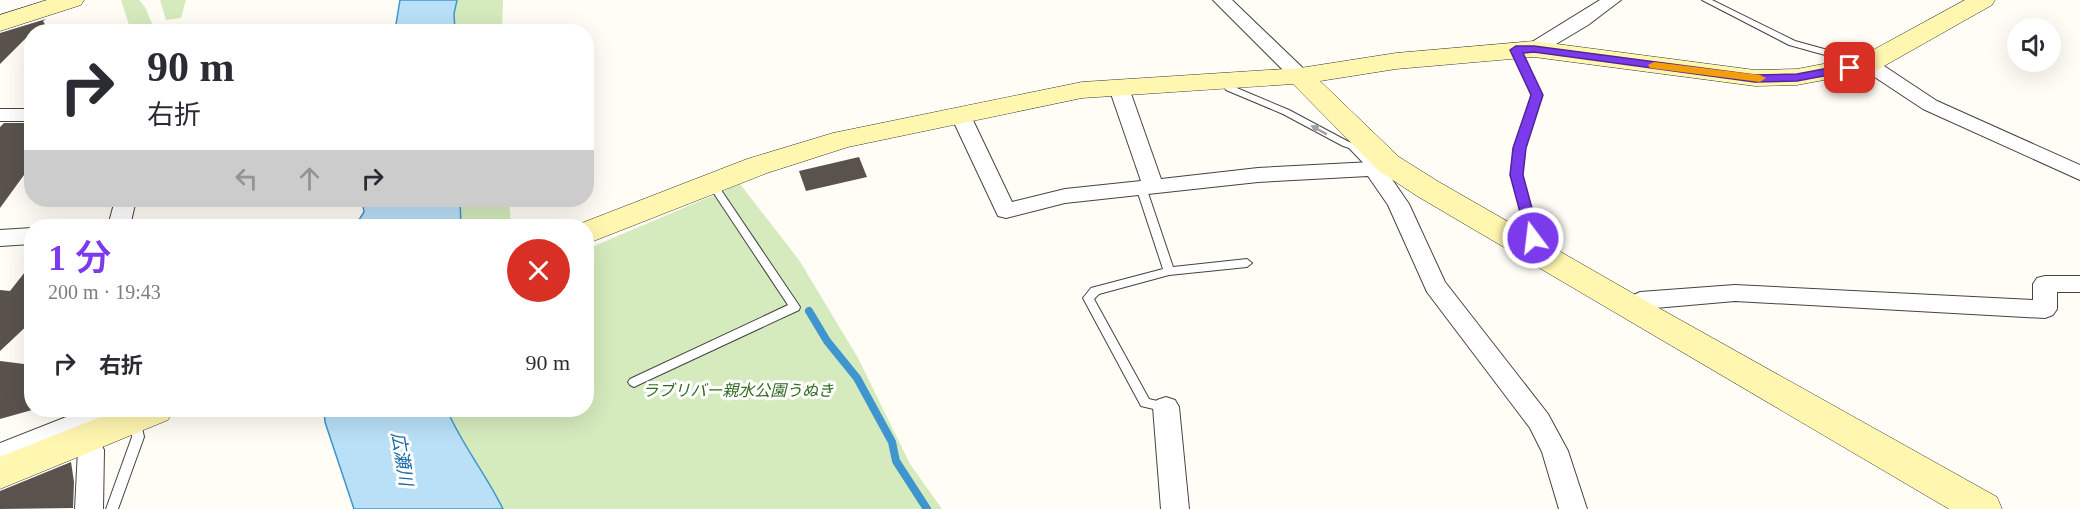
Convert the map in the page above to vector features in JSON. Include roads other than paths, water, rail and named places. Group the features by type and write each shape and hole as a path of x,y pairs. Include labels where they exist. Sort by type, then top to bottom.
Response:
{"street":[{"path":"0,23 72,0"},
{"path":"1222,0 1300,76 1372,157 1398,204 1435,286 1539,422 1555,451 1573,509"},
{"path":"1525,49 1582,21 1612,0"},
{"path":"594,230 712,183 843,139 1082,90 1300,76 1396,61 1525,49 1755,78 1797,77 1868,64 1983,0"},
{"path":"1868,64 1930,105 2080,173"},
{"path":"1119,88 1147,187"},
{"path":"960,114 1006,211 1065,195 1258,175 1372,157 1983,509"},
{"path":"0,115 24,115"},
{"path":"0,238 24,236"},
{"path":"1629,307 1640,302 1735,293 2045,309 2045,284 2080,284"},
{"path":"1166,406 1176,509"},
{"path":"0,454 95,417"},
{"path":"0,473 135,417"},
{"path":"89,509 91,450"}],"lane":[{"path":"1706,0 1792,43 1868,64"},
{"path":"1525,49 1537,95 1520,148 1516,175 1533,238 1525,244"},
{"path":"1224,81 1229,88 1286,112 1372,157"},
{"path":"634,382 795,307 712,183"},
{"path":"1147,187 1169,271"},
{"path":"1166,406 1145,403 1088,298 1095,291 1169,271 1247,263"},
{"path":"112,509 144,417"}],"water":[{"path":"400,0 457,0 455,24 396,24"},
{"path":"363,207 460,207 461,219 360,219 364,212"},
{"name":"広瀬川","path":"325,417 451,417 503,509 354,509"}],"waterway":[{"path":"809,311 827,341 857,378 892,442 896,461 927,509"}],"park label":[{"name":"ラブリバー親水公園うぬき","path":"738,390"}]}
